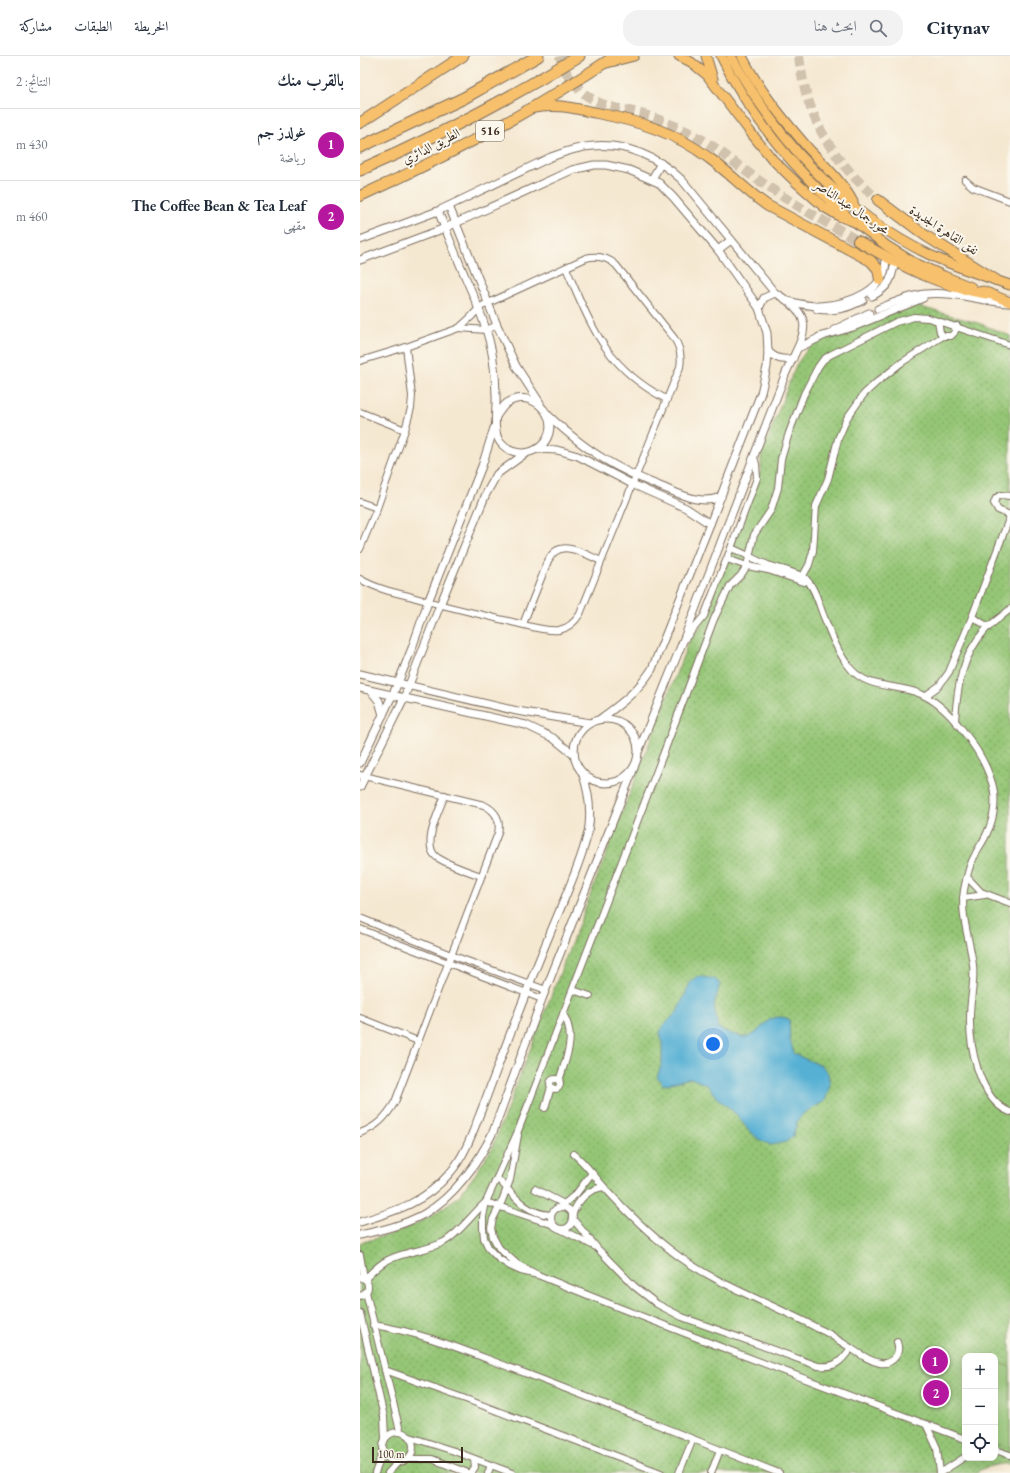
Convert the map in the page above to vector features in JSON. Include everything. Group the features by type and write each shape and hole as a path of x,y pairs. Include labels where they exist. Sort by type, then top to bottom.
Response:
{"highway":[{"path":"360,123 463,56"},
{"path":"360,147 464,98 538,56"},
{"name":"الطريق الدائري","path":"360,170 465,120 579,56"},
{"name":"الطريق الدائري","path":"360,196 449,154 531,108 615,56"},
{"path":"531,108 548,106 573,107 637,122 675,137 709,158 745,189 768,206 871,261 878,269 880,280"},
{"name":"نفق القاهرة الجديدة","path":"878,200 926,236 996,280"},
{"path":"858,241 895,262 942,283 989,294"}],"main road":[{"path":"601,65 634,56"},
{"name":"محور جمال عبد الناصر","path":"679,56 697,66 716,86 758,142 789,176 824,206 838,216 855,222 887,246 913,262 1010,302"},
{"path":"706,56 716,86"},
{"path":"721,56 745,100 779,147 814,186 855,222"},
{"path":"732,56 754,95 788,142 815,171 856,208"},
{"name":"محور جمال عبد الناصر","path":"742,56 778,112 843,186 856,208 899,238 929,255 1010,285"}],"street":[{"path":"360,240 438,211 551,157 592,146 620,147 661,163 682,180 775,293 789,301 797,309 802,318 804,328 800,347 793,358 639,750 638,760 542,999 493,1132 484,1150 468,1173 438,1204 426,1213 398,1225 360,1235"},
{"path":"652,179 661,163"},
{"path":"360,260 445,228 560,175 579,168 594,165 617,167 652,179 659,183 673,197 718,250 759,308 767,333 768,351 767,366 761,393 652,669 641,685 628,699 600,719 590,723 582,729 574,746 574,755 578,767 588,778 596,782 613,783 625,777 634,768"},
{"path":"965,180 973,187 1010,201"},
{"path":"449,206 497,325 516,366 548,415 594,453 636,476 696,500 708,501 721,497"},
{"path":"438,211 479,308 486,330 493,360 496,394 496,433 500,442 507,449 526,453"},
{"path":"718,250 731,240"},
{"path":"360,579 390,591 428,602 523,624 555,630 572,624 580,614 680,367 681,361 680,349 674,338 612,261 602,257 592,256 479,308 460,328"},
{"path":"805,305 825,306 844,302 873,288 880,280 885,270 885,256"},
{"path":"872,296 883,290 888,284 892,277 895,262"},
{"path":"566,268 591,324 602,344 623,369 651,391 666,399"},
{"path":"759,308 764,298 775,293"},
{"path":"878,309 909,297 926,294 942,294 982,300 1010,302"},
{"path":"819,337 853,328 916,300 942,294"},
{"path":"789,301 816,309 834,310 845,308 863,300"},
{"path":"800,347 869,313"},
{"path":"538,1275 521,1271 510,1266 499,1259 489,1249 484,1238 482,1228 482,1217 486,1202 518,1131 714,619 730,586 741,575 747,566 754,535 767,518 774,502 778,488 781,459 804,394 820,364 830,355 902,320 921,317 957,326 1010,345"},
{"path":"938,321 940,332 943,336"},
{"path":"360,361 460,328 486,330 497,325"},
{"path":"802,579 813,551 816,506 828,479 837,443 847,418 864,394 877,382 901,363 943,336 951,336 957,326"},
{"path":"360,549 377,508 405,430 411,408 412,396 406,347"},
{"path":"768,351 779,359 793,358"},
{"path":"360,763 398,683 428,602 482,466 496,420 501,409 516,399 530,400 542,407"},
{"path":"360,412 405,430"},
{"path":"537,449 549,434 550,425 548,415"},
{"path":"360,787 363,776 404,698 440,605 492,482 504,469 526,453 537,449 556,450 578,456 632,484 686,508 710,524"},
{"path":"683,641 704,616 727,559 757,478 754,457"},
{"path":"925,696 935,690 946,678 972,617 1010,516 998,510 994,502 996,498 1001,495 1010,496"},
{"path":"360,502 377,508"},
{"path":"523,624 548,561 554,552 568,548 601,561"},
{"path":"731,548 750,555 768,565 808,582 815,595 832,638 855,674 874,684 918,692 937,704 955,721 971,742 992,780 994,809 988,832 974,856 967,877 963,898 964,918 973,969 970,1018 975,1060 979,1073 990,1095 999,1105 1010,1112"},
{"path":"727,559 747,566 802,579"},
{"path":"955,721 960,676 964,665 980,636 1010,608"},
{"path":"972,617 989,627"},
{"path":"360,674 517,711 590,723"},
{"path":"360,688 526,725 553,738 574,755"},
{"path":"371,691 379,702 383,715"},
{"path":"600,719 609,718 626,726 633,732 639,750"},
{"path":"360,1222 410,1205 423,1198 438,1186 461,1158 474,1129 526,993 575,874 588,833 590,802 582,772"},
{"path":"360,1133 375,1126 389,1111 401,1088 498,833 499,819 490,808 484,805 363,776"},
{"path":"445,795 430,839 430,848 435,856 442,860 481,876"},
{"path":"967,877 977,888 987,894 1010,903"},
{"path":"963,898 987,894"},
{"path":"360,918 546,990"},
{"path":"360,929 542,999"},
{"path":"384,938 388,929"},
{"path":"573,990 590,996"},
{"path":"545,1108 551,1087 555,1089 558,1088 560,1084 559,1080 571,1041 569,1024 563,1014"},
{"path":"360,1018 418,1041"},
{"path":"518,1131 512,1170 507,1188 500,1207 493,1219 491,1228 499,1248 517,1264 538,1275 726,1349 962,1437"},
{"path":"574,1154 604,1187 654,1236 687,1262 715,1278 807,1322 839,1340 866,1358 887,1363 898,1353 897,1342"},
{"path":"554,1225 551,1216 553,1212 582,1187 592,1173"},
{"path":"497,1178 527,1208 540,1214 551,1216"},
{"path":"560,1229 567,1228 570,1225 576,1205 583,1196 591,1191 604,1187"},
{"path":"535,1189 565,1208 597,1248 641,1292 682,1318 818,1366 826,1367 840,1362 851,1348"},
{"path":"486,1202 554,1225 597,1248"},
{"path":"363,1278 388,1260 426,1249 445,1241 460,1229 486,1202"},
{"path":"360,1255 363,1278 368,1284 366,1292 373,1325 400,1431"},
{"path":"360,1296 366,1292"},
{"path":"360,1313 384,1417 385,1438 382,1445 383,1452 388,1459 398,1462"},
{"path":"373,1325 400,1330 443,1343 605,1403 779,1473"},
{"path":"385,1370 661,1473"},
{"path":"926,1424 937,1448 940,1473 962,1459"},
{"path":"385,1438 392,1432 400,1431 410,1437 512,1473"},
{"path":"408,1459 414,1448 410,1437"},
{"path":"679,1473 693,1439"},
{"path":"711,1473 720,1450"},
{"path":"998,1451 1010,1455"},
{"path":"375,1473 383,1452"},
{"path":"388,1473 398,1462 408,1459 432,1459 469,1473 475,1467 474,1459"},
{"path":"488,1473 491,1465"}],"green space":[{"path":"917,306 981,324 1010,336 1010,1464 992,1466 975,1473 360,1473 360,1243 398,1232 430,1217 459,1196 492,1148 690,638 700,628 761,469 761,456 796,365 809,347 869,319"},
{"path":"930,1345 948,1352 937,1376 921,1370"},
{"path":"998,1362 1010,1367 1010,1448 998,1444"}],"water":[{"path":"698,976 715,979 720,984 714,1006 718,1028 735,1035 746,1037 757,1032 769,1020 781,1017 789,1019 790,1039 794,1054 822,1066 828,1073 830,1085 825,1101 804,1113 798,1120 793,1136 786,1142 771,1145 760,1140 749,1131 736,1114 717,1098 707,1085 691,1078 663,1085 657,1077 662,1063 662,1042 660,1033 662,1027 677,1012 691,981"}],"tunnel":[{"path":"560,56 564,68 571,80 579,89 595,101 660,120 692,134 778,193 858,241"},
{"path":"799,56 808,99 824,136 847,169 878,200"}],"place":[{"name":"غولدز جم","path":"935,1361"},
{"name":"The Coffee Bean & Tea Leaf","path":"936,1393"}]}
